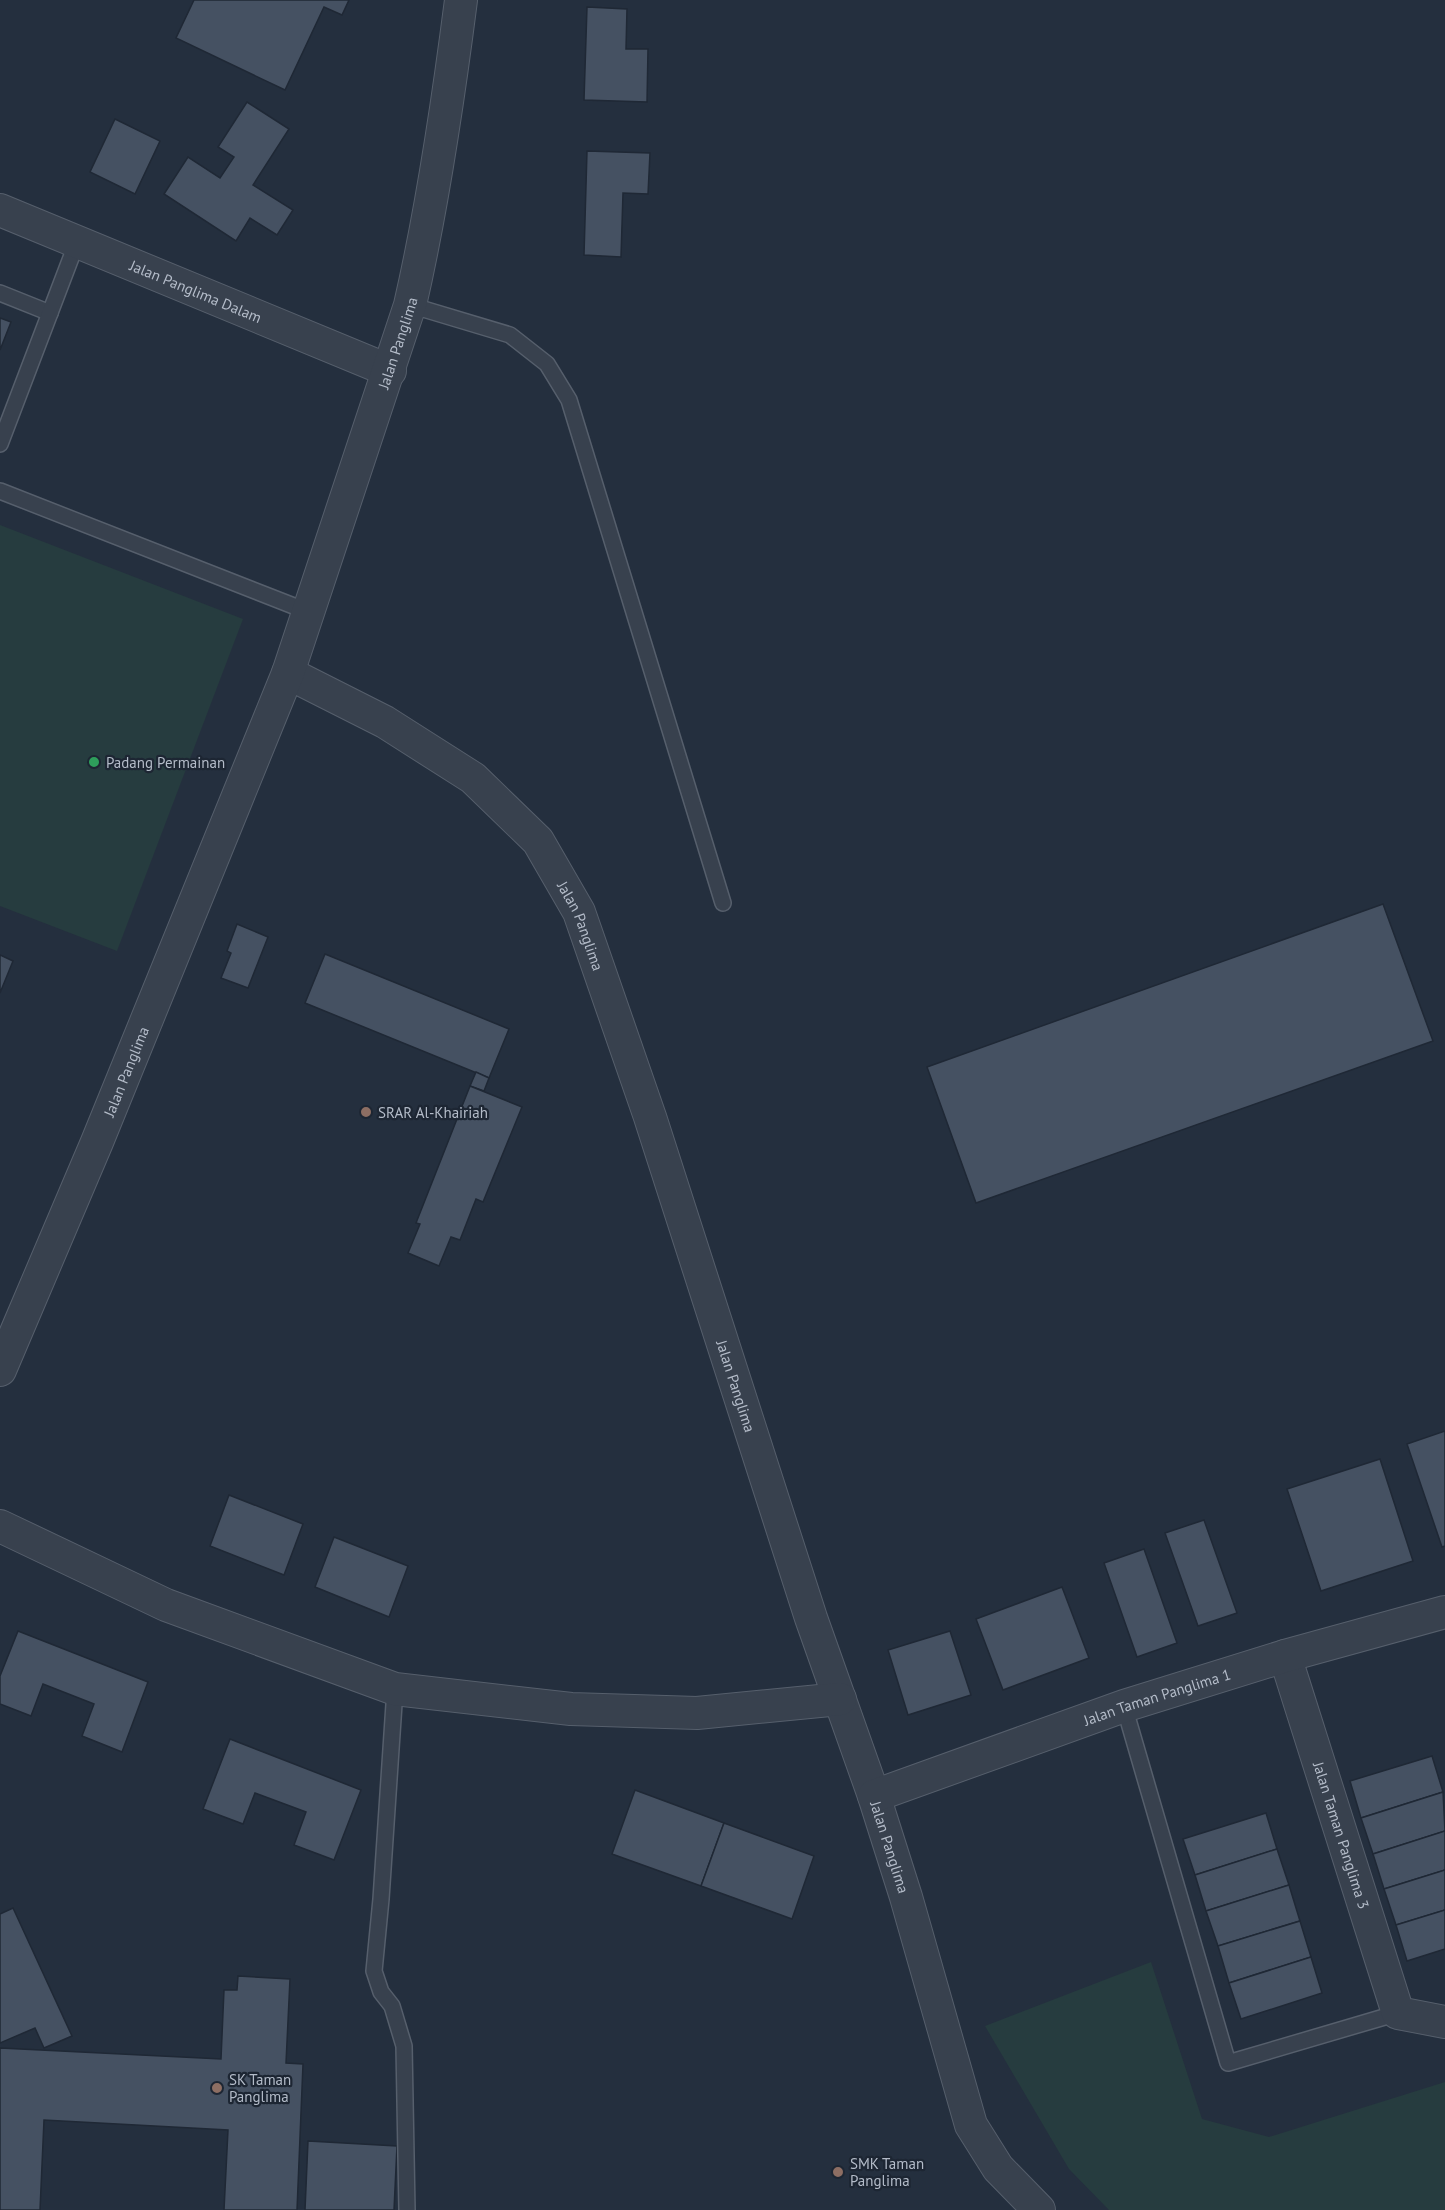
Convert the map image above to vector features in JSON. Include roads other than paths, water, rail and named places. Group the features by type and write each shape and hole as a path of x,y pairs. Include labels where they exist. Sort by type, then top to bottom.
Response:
{"street":[{"name":"Jalan Panglima","path":"0,1370 97,1142 288,673 309,612 410,305 423,249 449,96 462,0"},
{"name":"Jalan Panglima Dalam","path":"0,210 390,371"},
{"name":"Jalan Panglima","path":"288,673 385,722 473,778 538,841 579,912 650,1117 811,1618 874,1796 906,1897 971,2125 998,2168 1038,2210"},
{"path":"0,1526 166,1605 395,1689 571,1709 696,1713 840,1699"},
{"name":"Jalan Taman Panglima 1","path":"874,1796 1124,1706 1285,1656 1445,1612"},
{"name":"Jalan Taman Panglima 3","path":"1285,1656 1398,2013"},
{"path":"1398,2013 1445,2022"}],"lane":[{"path":"0,444 77,242"},
{"path":"0,293 50,313"},
{"path":"410,305 510,335 547,364 569,400 723,903"},
{"path":"0,491 309,612"},
{"path":"395,1689 374,1971 381,1992 392,2006 404,2046 407,2210"},
{"path":"1124,1706 1228,2063 1398,2013"}],"place":[{"name":"Padang Permainan","path":"94,762"},
{"name":"SRAR Al-Khairiah","path":"366,1112"},
{"name":"SK Taman Panglima","path":"217,2088"},
{"name":"SMK Taman Panglima","path":"838,2172"}]}
